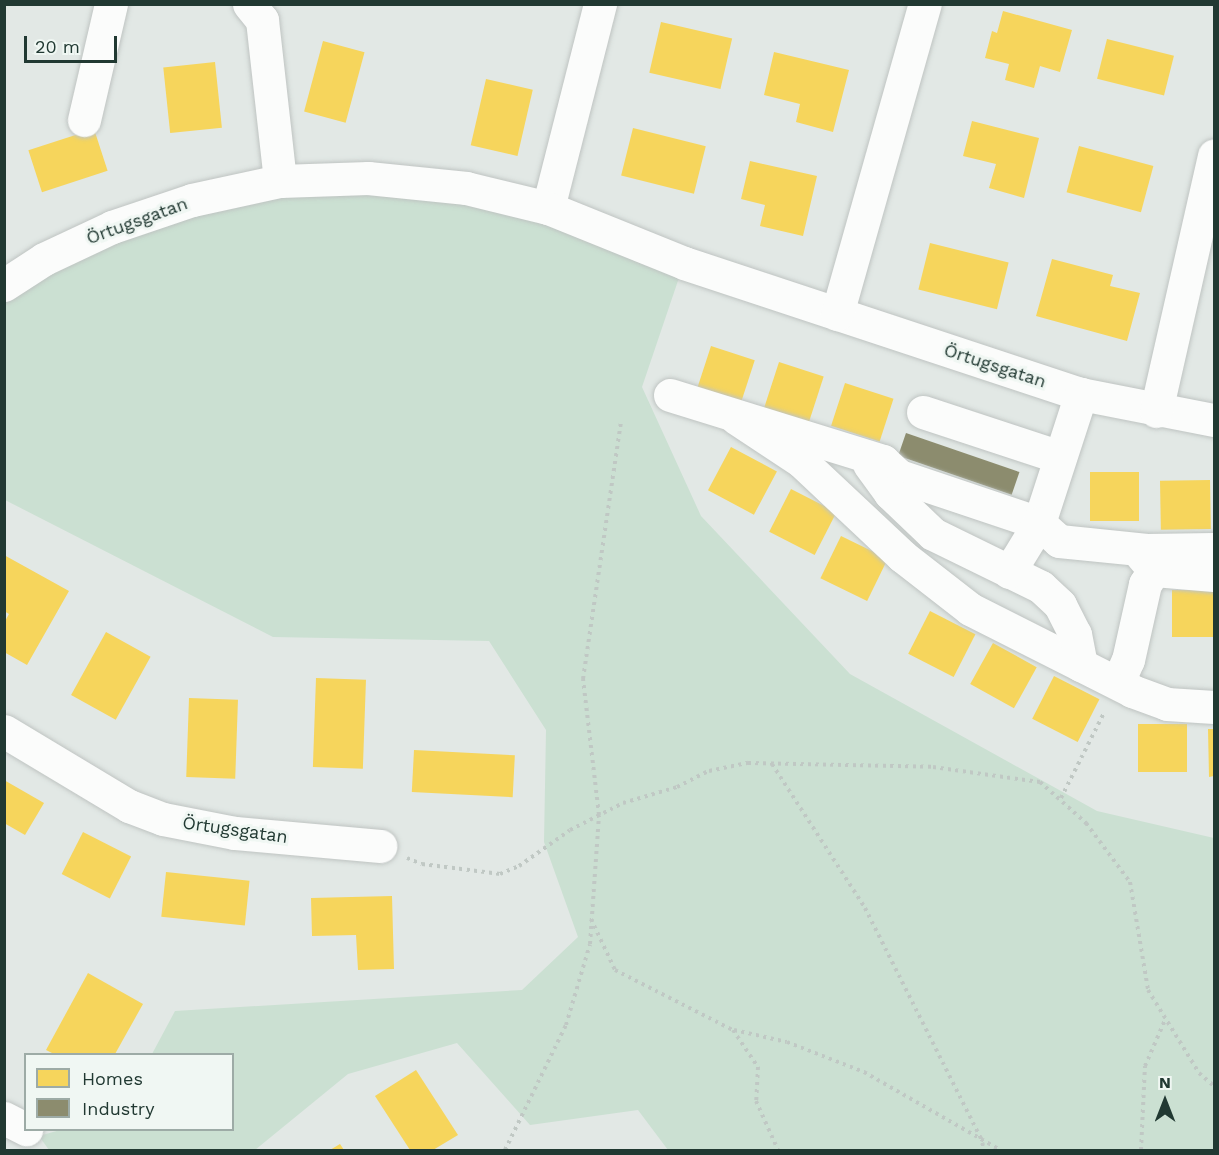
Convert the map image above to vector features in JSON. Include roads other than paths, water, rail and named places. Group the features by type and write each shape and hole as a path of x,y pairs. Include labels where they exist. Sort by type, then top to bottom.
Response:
{"street":[{"path":"84,120 111,4"},
{"path":"249,4 262,20 280,181"},
{"path":"548,208 600,4"},
{"path":"837,314 925,4"},
{"path":"1156,411 1215,156"},
{"name":"Örtugsgatan","path":"4,285 44,259 112,227 192,200 280,181 368,178 466,188 548,208 684,263 1081,394 1156,411 1215,420"},
{"path":"1010,572 1039,523 1081,394"},
{"path":"670,395 736,418 883,461 899,476 1039,523 1059,540 1215,575"},
{"path":"923,412 1060,457"},
{"path":"736,418 801,461 943,590 970,609 1081,665 1167,704 1215,707"},
{"path":"862,454 890,493 933,534 1041,587 1060,605 1075,634 1081,665"},
{"path":"1145,560 1215,549"},
{"path":"1118,682 1128,660 1145,584 1145,560"},
{"name":"Örtugsgatan","path":"4,731 129,806 163,819 235,833 380,846"},
{"path":"4,1118 24,1128"}]}
